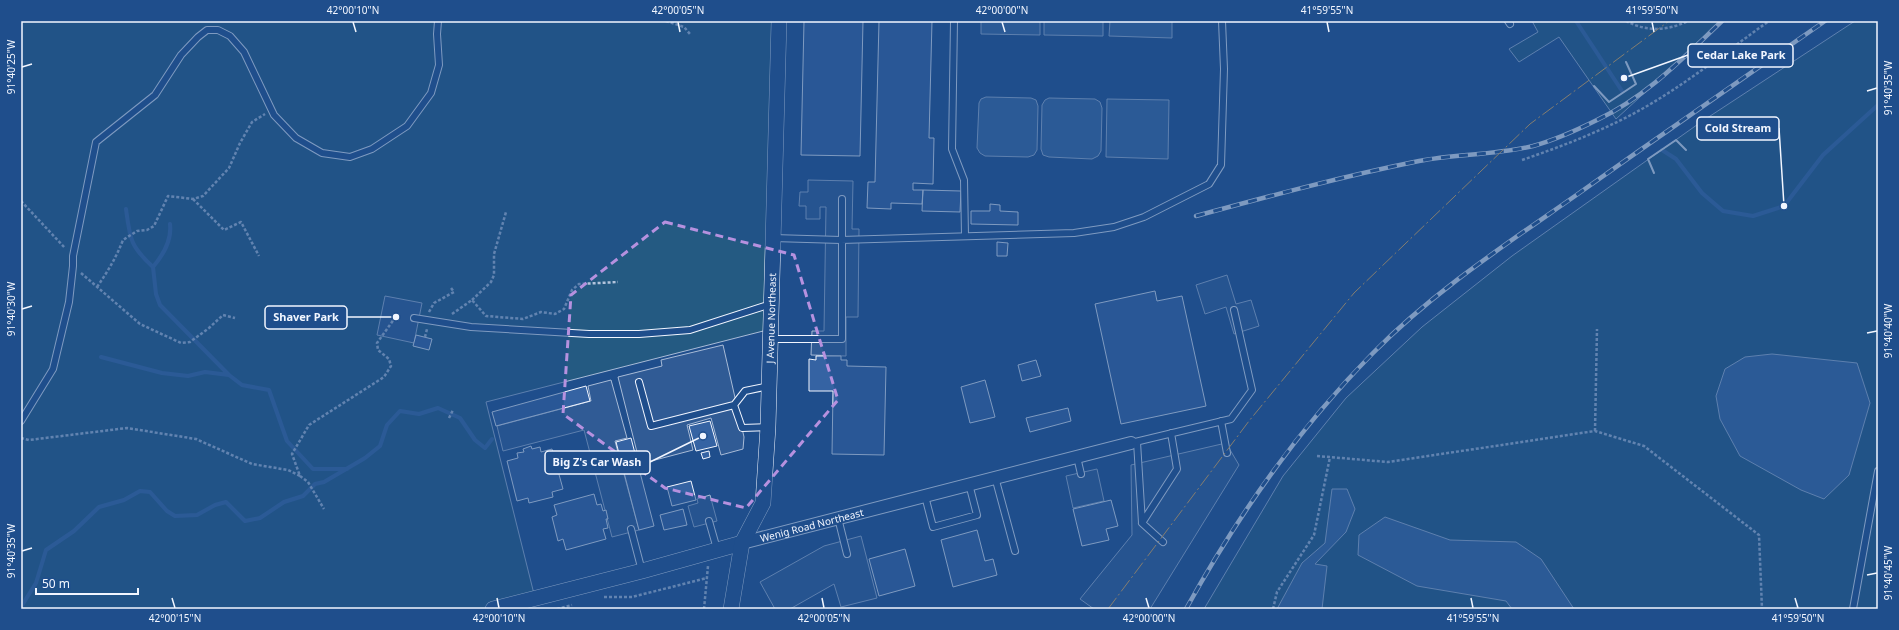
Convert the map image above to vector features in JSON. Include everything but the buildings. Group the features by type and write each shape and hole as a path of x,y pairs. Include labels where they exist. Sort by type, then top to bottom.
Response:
{"street":[{"name":"J Avenue Northeast","path":"731,609 742,543 763,503 768,427 778,21"},
{"name":"Wenig Road Northeast","path":"493,609 1134,442"}],"lane":[{"path":"21,421 53,369 69,302 73,256 96,142 155,95 181,55 198,37 207,30 218,30 230,36 244,52 272,110 296,138 322,153 350,157 372,149 407,126 431,93 439,65 437,34 438,21"},
{"path":"954,21 952,149 964,180 965,236"},
{"path":"773,238 841,240 1074,233 1114,227 1144,217 1209,184 1221,165 1224,69 1222,21"},
{"path":"770,339 842,339 842,199"},
{"path":"414,318 471,327 589,334 639,334 690,330 771,304"},
{"path":"1163,542 1142,524 1134,442 1231,419 1252,390 1234,310"},
{"path":"639,382 651,426 734,405 745,391 769,386"},
{"path":"734,405 742,428 768,427"},
{"path":"1221,421 1227,453"},
{"path":"1142,524 1177,469 1171,433"},
{"path":"1077,457 1081,474"},
{"path":"1853,609 1878,471"},
{"path":"995,477 1015,551"},
{"path":"925,496 933,527 977,515 969,484"},
{"path":"838,518 847,554"},
{"path":"709,521 717,551"},
{"path":"631,529 642,571"}],"path":[{"path":"666,21 684,27 690,34"},
{"path":"1626,21 1646,28 1661,30 1677,26 1688,21"},
{"path":"1522,160 1580,140 1630,116 1662,97 1769,21"},
{"path":"97,286 110,270 117,257 122,240 137,231 147,230 154,226 168,196 192,199 203,196 229,168 240,143 252,122 272,110"},
{"path":"192,199 224,230 241,222 259,256"},
{"path":"21,201 73,256"},
{"path":"444,313 452,315 472,300 491,282 494,275 494,254 506,212"},
{"path":"73,266 140,324 181,343 190,342 223,315 235,318"},
{"path":"472,300 486,316 523,319 541,312 555,314 564,309 572,290 579,284 618,282"},
{"path":"428,320 429,310 434,303 454,292 451,288"},
{"path":"429,310 436,312"},
{"path":"300,476 292,454 297,448 309,425 384,377 391,366 389,359 378,350 376,344 397,315"},
{"path":"1595,431 1597,329"},
{"path":"449,418 454,410"},
{"path":"21,438 29,440 127,428 196,439 252,464 288,470 300,476 308,482 324,509"},
{"path":"1317,456 1388,462 1595,431 1644,446 1759,535 1762,609"},
{"path":"1273,609 1277,592 1314,535 1330,458"},
{"path":"704,609 708,565"},
{"path":"598,598 608,596 632,598 707,578"},
{"path":"557,609 577,604"}],"highlighted area":[{"path":"665,222 794,255 838,400 746,508 665,488 563,414 571,295"}],"shaded area":[{"path":"21,21 779,21 771,329 486,402 535,598 493,609 21,609"},
{"path":"981,21 1040,21 1040,35 981,34"},
{"path":"1044,21 1103,21 1103,36 1044,35"},
{"path":"1110,21 1172,21 1172,38 1109,36"},
{"path":"1532,21 1723,21 1616,119 1559,37 1519,62 1509,49 1538,32"},
{"path":"1855,21 1878,21 1878,609 1204,609 1283,476 1346,398 1422,327 1512,256 1701,122"},
{"path":"986,97 1031,98 1036,100 1038,106 1037,150 1034,155 1028,157 985,156 980,153 977,148 979,103 981,99"},
{"path":"1049,98 1095,99 1100,102 1102,108 1101,151 1098,156 1092,159 1049,157 1043,155 1041,149 1042,105 1045,100"},
{"path":"1107,99 1169,100 1168,159 1106,157"},
{"path":"808,180 853,181 852,229 859,229 858,317 846,317 846,356 811,355 812,331 824,331 826,207 820,207 820,219 806,219 806,206 799,206 800,192 808,192"},
{"path":"1227,275 1236,304 1251,300 1259,326 1234,334 1226,307 1205,314 1196,285"},
{"path":"385,296 422,303 414,343 377,335"},
{"path":"723,345 744,437 743,449 721,455 711,418 687,425 693,450 640,464 618,377 662,366 661,360"},
{"path":"1772,354 1857,363 1870,403 1849,475 1824,499 1801,490 1740,456 1720,419 1716,396 1725,369 1745,357"},
{"path":"611,380 627,438 615,441 639,530 612,537 584,430 503,451 497,426 591,401 588,386"},
{"path":"1226,443 1239,465 1150,609 1094,609 1080,599 1132,535 1131,465"},
{"path":"1097,469 1104,501 1073,508 1066,476"},
{"path":"1332,489 1347,489 1355,509 1346,532 1315,564 1327,566 1322,609 1277,609 1302,563 1325,543"},
{"path":"710,495 717,521 694,527 688,506 698,503 697,499"},
{"path":"1385,517 1450,540 1516,542 1541,559 1574,609 1512,609 1506,601 1417,586 1358,555 1359,535"},
{"path":"861,536 877,598 841,607 834,584 790,609 775,609 760,582 824,546"}],"waterway":[{"path":"1576,21 1622,91"},
{"path":"1662,150 1676,159 1702,193 1723,211 1753,216 1784,206 1823,155 1878,105"},
{"path":"126,209 132,241 145,260 153,267 156,294 160,305 229,375"},
{"path":"153,267 160,258 168,242 170,236 170,224"},
{"path":"101,357 162,373 188,376 205,372 229,375 242,385 269,390 287,441 313,469 347,469"},
{"path":"21,607 36,583 46,550 74,531 99,507 124,500 140,491 150,492 167,511 175,516 197,515 215,505 226,502 245,521 260,518 284,502 303,496 315,484 324,482 365,458 380,446 387,425 400,411 419,414 438,408 460,418 475,440 485,448 492,439"}],"railway":[{"path":"1196,216 1363,173 1419,161 1519,149 1549,141 1597,120 1632,100 1663,76 1722,21"},
{"path":"1186,609 1226,540 1270,475 1294,443 1345,382 1396,331 1445,289 1496,251 1825,21"}],"wall":[{"path":"1594,86 1609,102 1636,84 1626,62"},
{"path":"1654,173 1648,159 1676,140 1686,150"}],"power":[{"path":"1108,609 1249,421 1354,293 1530,124 1669,21"}],"place":[{"name":"Cedar Lake Park","path":"1624,78"},
{"name":"Cold Stream","path":"1784,206"},
{"name":"Shaver Park","path":"396,317"},
{"name":"Big Z's Car Wash","path":"703,436"}]}
